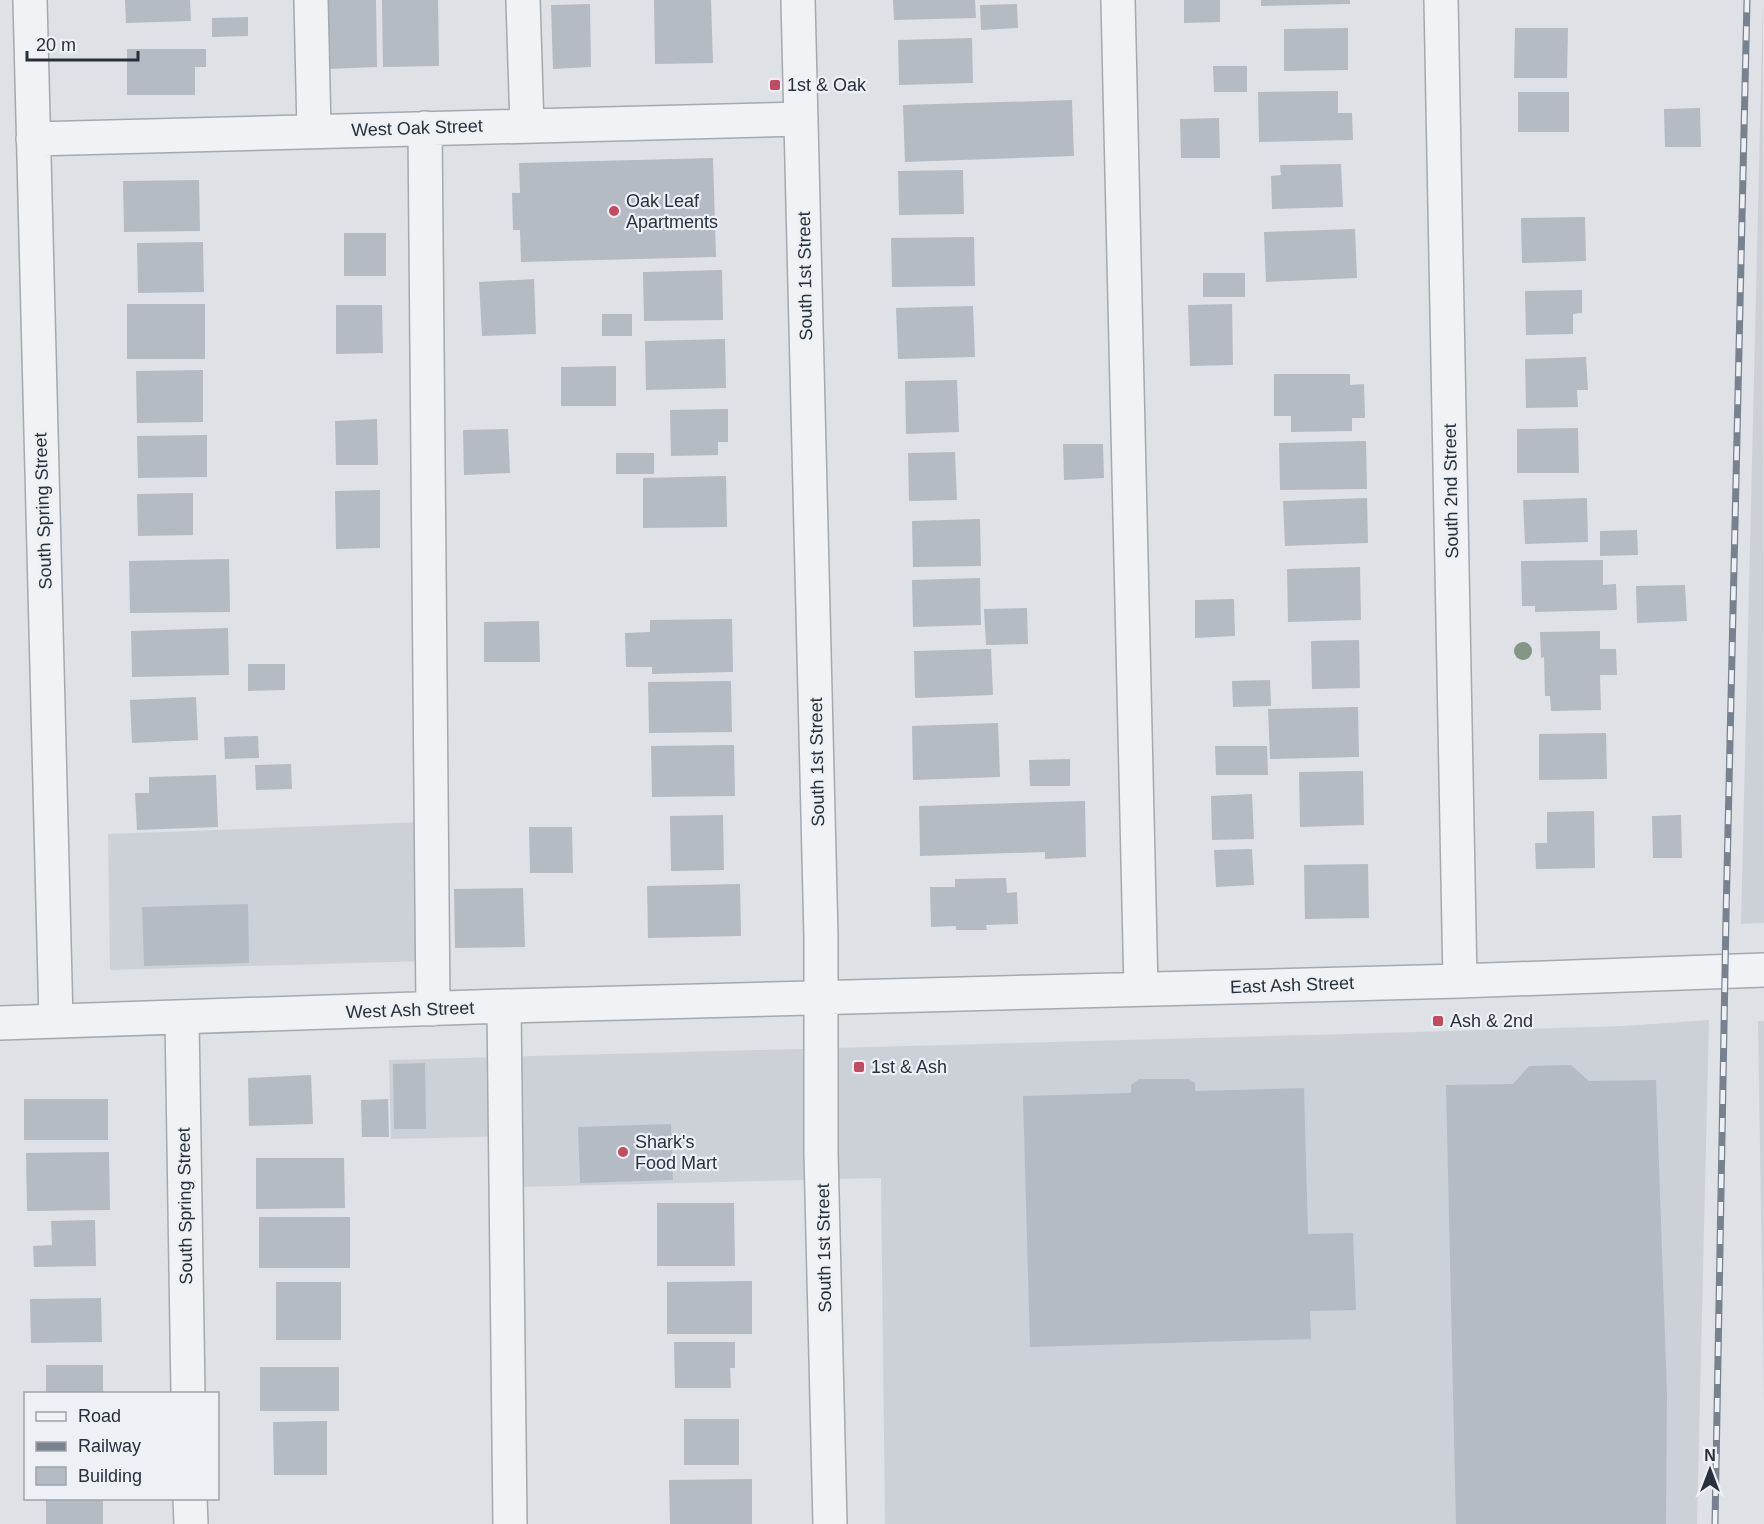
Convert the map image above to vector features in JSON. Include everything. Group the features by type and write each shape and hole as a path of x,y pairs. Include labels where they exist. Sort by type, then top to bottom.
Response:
{"street":[{"name":"South Spring Street","path":"30,0 56,1021"},
{"path":"311,0 315,131"},
{"path":"523,0 527,126"},
{"name":"South 1st Street","path":"798,0 821,937 821,1152 830,1524"},
{"path":"1118,0 1141,989"},
{"name":"South 2nd Street","path":"1441,0 1460,981"},
{"name":"West Oak Street","path":"33,139 801,119"},
{"path":"425,128 433,1009"},
{"name":"East Ash Street","path":"820,999 1764,970"},
{"name":"West Ash Street","path":"0,1023 504,1006 820,999"},
{"path":"504,1006 510,1524"},
{"name":"South Spring Street","path":"182,1018 188,1392"},
{"path":"190,1500 191,1524"}],"shaded area":[{"path":"1763,0 1764,923 1741,924"},
{"path":"424,822 426,961 110,970 108,834"},
{"path":"1709,1020 1697,1524 885,1524 881,1178 520,1187 519,1136 391,1139 389,1060 1624,1026"},
{"path":"1758,1021 1764,1021 1764,1403"}],"building":[{"path":"125,0 190,0 191,21 126,23"},
{"path":"327,0 376,0 377,67 328,69"},
{"path":"382,0 438,0 439,66 383,67"},
{"path":"654,0 711,0 713,63 655,64"},
{"path":"893,0 975,0 976,18 894,20"},
{"path":"1184,0 1220,0 1220,22 1184,23"},
{"path":"1261,0 1350,0 1350,4 1261,6"},
{"path":"590,4 591,67 553,69 551,5"},
{"path":"1017,4 1018,28 981,30 980,5"},
{"path":"248,17 248,36 212,37 212,18"},
{"path":"1348,28 1348,70 1284,71 1284,29"},
{"path":"1515,28 1568,28 1567,78 1514,78"},
{"path":"972,38 973,83 899,85 898,40"},
{"path":"127,49 206,49 206,67 195,67 195,95 127,95"},
{"path":"1213,66 1247,66 1247,92 1214,92"},
{"path":"1338,91 1338,113 1352,113 1353,140 1259,142 1258,92"},
{"path":"1518,92 1569,92 1569,132 1518,132"},
{"path":"1072,100 1074,156 905,162 903,105"},
{"path":"1700,108 1701,147 1665,147 1664,109"},
{"path":"1219,118 1220,158 1181,158 1180,119"},
{"name":"Oak Leaf Apartments","path":"713,158 716,257 521,262 520,230 513,230 512,193 520,193 519,163"},
{"path":"1341,164 1343,207 1272,209 1271,176 1281,175 1280,165"},
{"path":"963,170 964,214 899,215 898,171"},
{"path":"199,180 200,231 124,232 123,181"},
{"path":"1585,217 1586,261 1522,263 1521,218"},
{"path":"1355,229 1357,278 1266,282 1264,232"},
{"path":"344,233 386,233 386,276 344,276"},
{"path":"974,237 975,286 892,287 891,238"},
{"path":"203,242 204,292 138,293 137,243"},
{"path":"722,270 723,320 644,321 643,272"},
{"path":"1203,273 1245,273 1245,297 1203,297"},
{"path":"534,279 536,334 482,336 479,282"},
{"path":"1582,290 1582,313 1573,314 1573,334 1526,335 1525,291"},
{"path":"127,304 205,304 205,359 127,359"},
{"path":"1232,304 1233,365 1190,366 1188,305"},
{"path":"336,305 382,305 383,353 336,354"},
{"path":"973,306 975,357 898,359 896,308"},
{"path":"602,314 632,314 632,336 602,336"},
{"path":"725,339 726,388 646,390 645,341"},
{"path":"1586,357 1588,390 1577,390 1578,407 1526,408 1525,359"},
{"path":"616,366 616,406 561,406 561,367"},
{"path":"203,370 203,422 137,423 136,371"},
{"path":"1274,374 1350,374 1350,385 1364,384 1365,418 1352,418 1352,431 1291,432 1291,416 1274,416"},
{"path":"957,380 959,432 906,434 905,381"},
{"path":"728,409 728,442 718,442 718,455 671,456 670,410"},
{"path":"377,419 378,465 336,465 335,421"},
{"path":"1578,428 1579,473 1517,473 1517,429"},
{"path":"508,429 510,473 464,475 463,430"},
{"path":"207,435 207,477 138,478 137,436"},
{"path":"1366,441 1367,489 1280,490 1279,443"},
{"path":"1063,444 1103,444 1104,478 1064,480"},
{"path":"955,452 957,500 909,501 908,453"},
{"path":"616,453 654,453 654,474 616,474"},
{"path":"726,476 727,527 643,528 643,478"},
{"path":"380,490 380,548 336,549 335,491"},
{"path":"193,493 193,535 138,536 137,494"},
{"path":"1367,498 1368,543 1285,546 1283,501"},
{"path":"1587,498 1588,542 1525,544 1523,500"},
{"path":"980,519 981,566 913,567 912,521"},
{"path":"1637,530 1638,555 1600,556 1600,531"},
{"path":"229,559 230,612 130,613 129,561"},
{"path":"1603,560 1603,585 1616,584 1617,610 1535,612 1535,606 1522,606 1521,561"},
{"path":"1360,567 1361,620 1288,622 1287,569"},
{"path":"980,578 981,625 913,627 912,580"},
{"path":"1685,585 1687,621 1637,623 1636,586"},
{"path":"1234,599 1235,636 1195,638 1195,600"},
{"path":"1027,608 1028,644 986,645 984,609"},
{"path":"732,619 733,672 652,674 652,667 626,667 625,633 650,632 650,620"},
{"path":"539,621 540,662 484,662 484,622"},
{"path":"228,628 229,675 132,677 131,631"},
{"path":"1600,631 1600,649 1616,649 1617,675 1600,675 1601,710 1551,711 1550,696 1545,696 1544,657 1541,658 1540,632"},
{"path":"1359,640 1360,688 1312,689 1311,641"},
{"path":"991,649 993,695 915,698 914,651"},
{"path":"248,664 285,664 285,690 248,691"},
{"path":"1270,680 1271,706 1233,707 1232,681"},
{"path":"731,681 732,732 649,733 648,682"},
{"path":"196,697 198,740 132,743 130,700"},
{"path":"1358,707 1359,757 1270,759 1268,709"},
{"path":"998,723 1000,777 913,780 912,726"},
{"path":"1606,733 1607,779 1539,780 1539,734"},
{"path":"258,736 259,758 225,759 224,737"},
{"path":"734,745 735,796 652,797 651,746"},
{"path":"1215,746 1267,746 1268,775 1216,775"},
{"path":"1070,759 1070,786 1030,786 1029,760"},
{"path":"291,764 292,789 256,790 255,765"},
{"path":"1363,771 1364,825 1300,827 1299,772"},
{"path":"216,775 218,827 137,830 135,793 149,793 149,777"},
{"path":"1252,794 1254,839 1212,840 1211,796"},
{"path":"1085,801 1086,857 1045,859 1045,852 920,856 919,806"},
{"path":"1594,811 1595,868 1536,869 1535,843 1547,843 1547,812"},
{"path":"723,815 724,870 671,871 670,816"},
{"path":"1681,815 1682,858 1653,858 1652,816"},
{"path":"529,827 572,827 573,873 530,873"},
{"path":"1252,849 1254,885 1216,887 1214,850"},
{"path":"1368,864 1369,918 1305,919 1304,865"},
{"path":"1006,878 1007,893 1017,892 1018,924 986,925 987,930 956,930 956,926 931,927 930,887 955,887 955,879"},
{"path":"740,884 741,936 648,938 647,886"},
{"path":"523,888 525,947 455,948 454,889"},
{"path":"248,904 249,963 144,966 142,907"},
{"path":"425,1063 426,1129 394,1129 393,1064"},
{"path":"1571,1065 1589,1081 1656,1080 1667,1393 1666,1524 1456,1524 1446,1085 1513,1084 1529,1066"},
{"path":"311,1075 313,1124 249,1126 248,1078"},
{"path":"1139,1079 1189,1079 1195,1083 1195,1091 1304,1088 1308,1234 1353,1233 1356,1310 1310,1311 1311,1339 1030,1347 1023,1096 1131,1093 1131,1085"},
{"path":"24,1099 108,1099 108,1140 24,1140"},
{"path":"388,1099 389,1137 362,1137 361,1100"},
{"path":"671,1124 673,1180 580,1183 578,1127"},
{"path":"109,1152 110,1210 27,1211 26,1153"},
{"path":"256,1158 344,1158 345,1208 256,1209"},
{"path":"657,1203 734,1203 735,1266 657,1266"},
{"path":"259,1217 350,1217 350,1268 259,1268"},
{"path":"95,1220 96,1266 34,1267 33,1246 52,1245 51,1221"},
{"path":"752,1281 752,1334 667,1334 667,1282"},
{"path":"276,1282 341,1282 341,1340 276,1340"},
{"path":"101,1298 102,1342 31,1343 30,1299"},
{"path":"674,1342 735,1342 735,1368 730,1368 731,1388 675,1388"},
{"path":"46,1365 103,1365 103,1392 46,1392"},
{"path":"260,1367 339,1367 339,1411 260,1411"},
{"path":"684,1419 739,1419 739,1465 684,1465"},
{"path":"327,1421 327,1475 274,1475 273,1422"},
{"path":"752,1479 752,1524 670,1524 669,1480"},
{"path":"46,1500 103,1500 103,1524 46,1524"}],"railway":[{"path":"1715,1524 1747,0"}],"place":[{"name":"1st & Oak","path":"775,85"},
{"name":"Oak Leaf Apartments","path":"614,211"},
{"name":"Ash & 2nd","path":"1438,1021"},
{"name":"1st & Ash","path":"859,1067"},
{"name":"Shark's Food Mart","path":"623,1152"}]}
